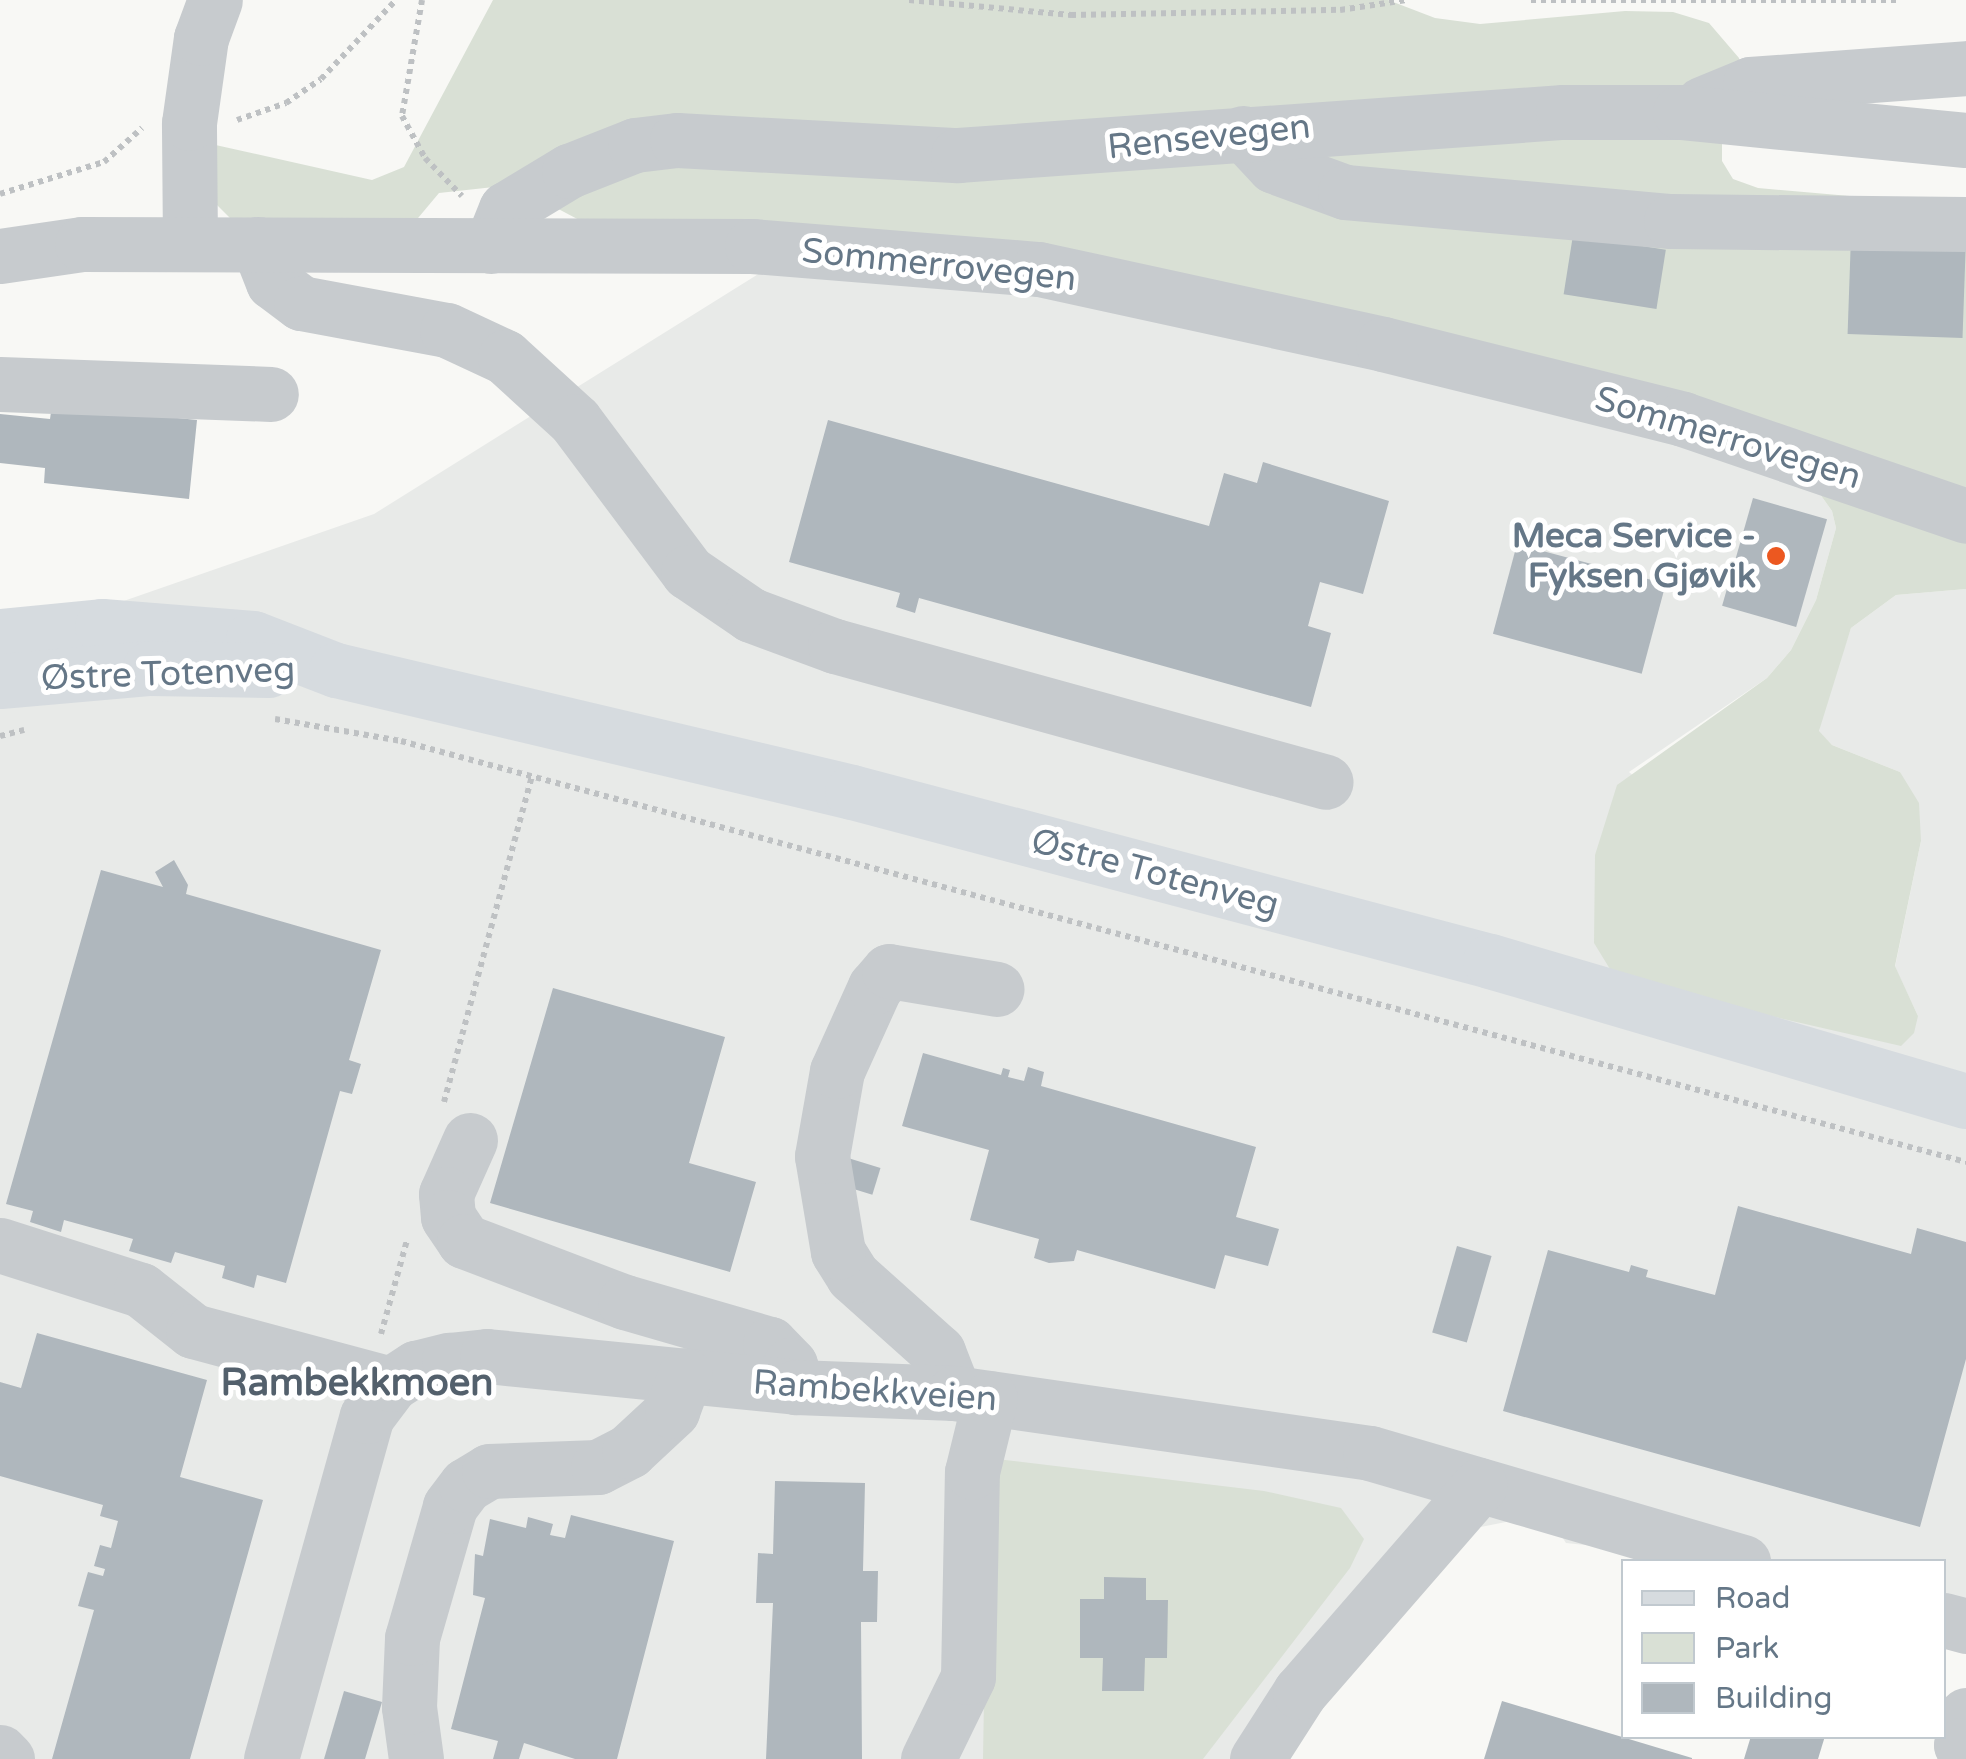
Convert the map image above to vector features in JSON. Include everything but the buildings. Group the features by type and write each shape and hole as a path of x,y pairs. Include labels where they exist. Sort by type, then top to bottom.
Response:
{"main road":[{"name":"Østre Totenveg","path":"0,636 174,628 252,638 336,670 852,792 1490,962 1966,1101"},
{"name":"Østre Totenveg","path":"0,681 150,668 336,670"}],"street":[{"path":"190,244 189,123 202,38 215,0"},
{"path":"1680,112 1750,84 1966,68"},
{"name":"Rensevegen","path":"498,228 569,172 635,145 676,140 958,155 1563,112 1680,112 1966,140"},
{"path":"1244,133 1274,166 1345,192 1671,221 1966,224"},
{"name":"Sommerrovegen","path":"0,256 82,244 258,244 498,228 1039,269 1683,419 1966,516"},
{"path":"258,244 273,282 301,302 447,330 505,357 575,421 688,572 751,615 836,646 1326,782"},
{"path":"0,384 271,394"},
{"path":"928,1759 968,1677 972,1395 938,1352 853,1276 838,1252 822,1156 837,1071 874,988 889,971 997,988"},
{"path":"454,1131 446,1194 448,1217 464,1241 625,1302 770,1344 790,1364 796,1387"},
{"path":"0,1245 142,1290 193,1331 396,1381 355,1445 271,1759"},
{"name":"Rambekkveien","path":"396,1381 416,1368 487,1356 796,1387 972,1395 1370,1452 1733,1559"},
{"path":"416,1759 409,1708 412,1638 450,1506 466,1485 489,1471 598,1467 628,1451 672,1411 684,1375"},
{"path":"1257,1759 1300,1692 1480,1485"},
{"path":"1966,1715 1966,1746"},
{"path":"0,1752 8,1759"}],"path":[{"path":"0,194 104,162 150,121 247,119 286,102 321,79 396,0"},
{"path":"422,0 402,116 456,194 498,228"},
{"path":"909,0 1070,15 1340,10 1406,0"},
{"path":"1532,0 1901,0"},
{"path":"255,718 312,720 532,776 1966,1162"},
{"path":"454,1131 532,776"},
{"path":"396,1381 381,1334 412,1218"}],"shaded area":[{"path":"759,253 1411,341 1800,466 1832,511 1836,528 1816,600 1791,650 1767,678 1629,772 1918,1016 1895,967 1921,841 1900,772 1832,745 1819,732 1821,714 1851,628 1896,595 1966,589 1966,1622 1946,1617 1946,1559 1719,1559 1566,1543 1547,1514 1455,1532 1244,1759 0,1759 0,644 374,514 768,268"}],"green space":[{"path":"493,0 1388,0 1435,18 1480,24 1625,11 1673,12 1709,23 1739,58 1742,79 1722,142 1722,161 1733,179 1758,188 1907,201 1966,213 1966,589 1896,595 1851,628 1819,731 1832,745 1900,772 1919,803 1921,841 1895,966 1918,1016 1914,1033 1901,1046 1684,996 1613,974 1594,943 1595,855 1617,785 1767,678 1791,650 1816,600 1836,528 1832,511 1800,466 1411,341 600,231 513,185 439,193 408,230 236,224 214,202 211,144 372,180 404,167"},
{"path":"988,1458 1264,1491 1341,1508 1364,1539 1350,1568 1203,1759 983,1759"}],"place":[{"name":"Meca Service - Fyksen Gjøvik","path":"1776,556"}],"district":[{"name":"Rambekkmoen","path":"357,1384"}]}
